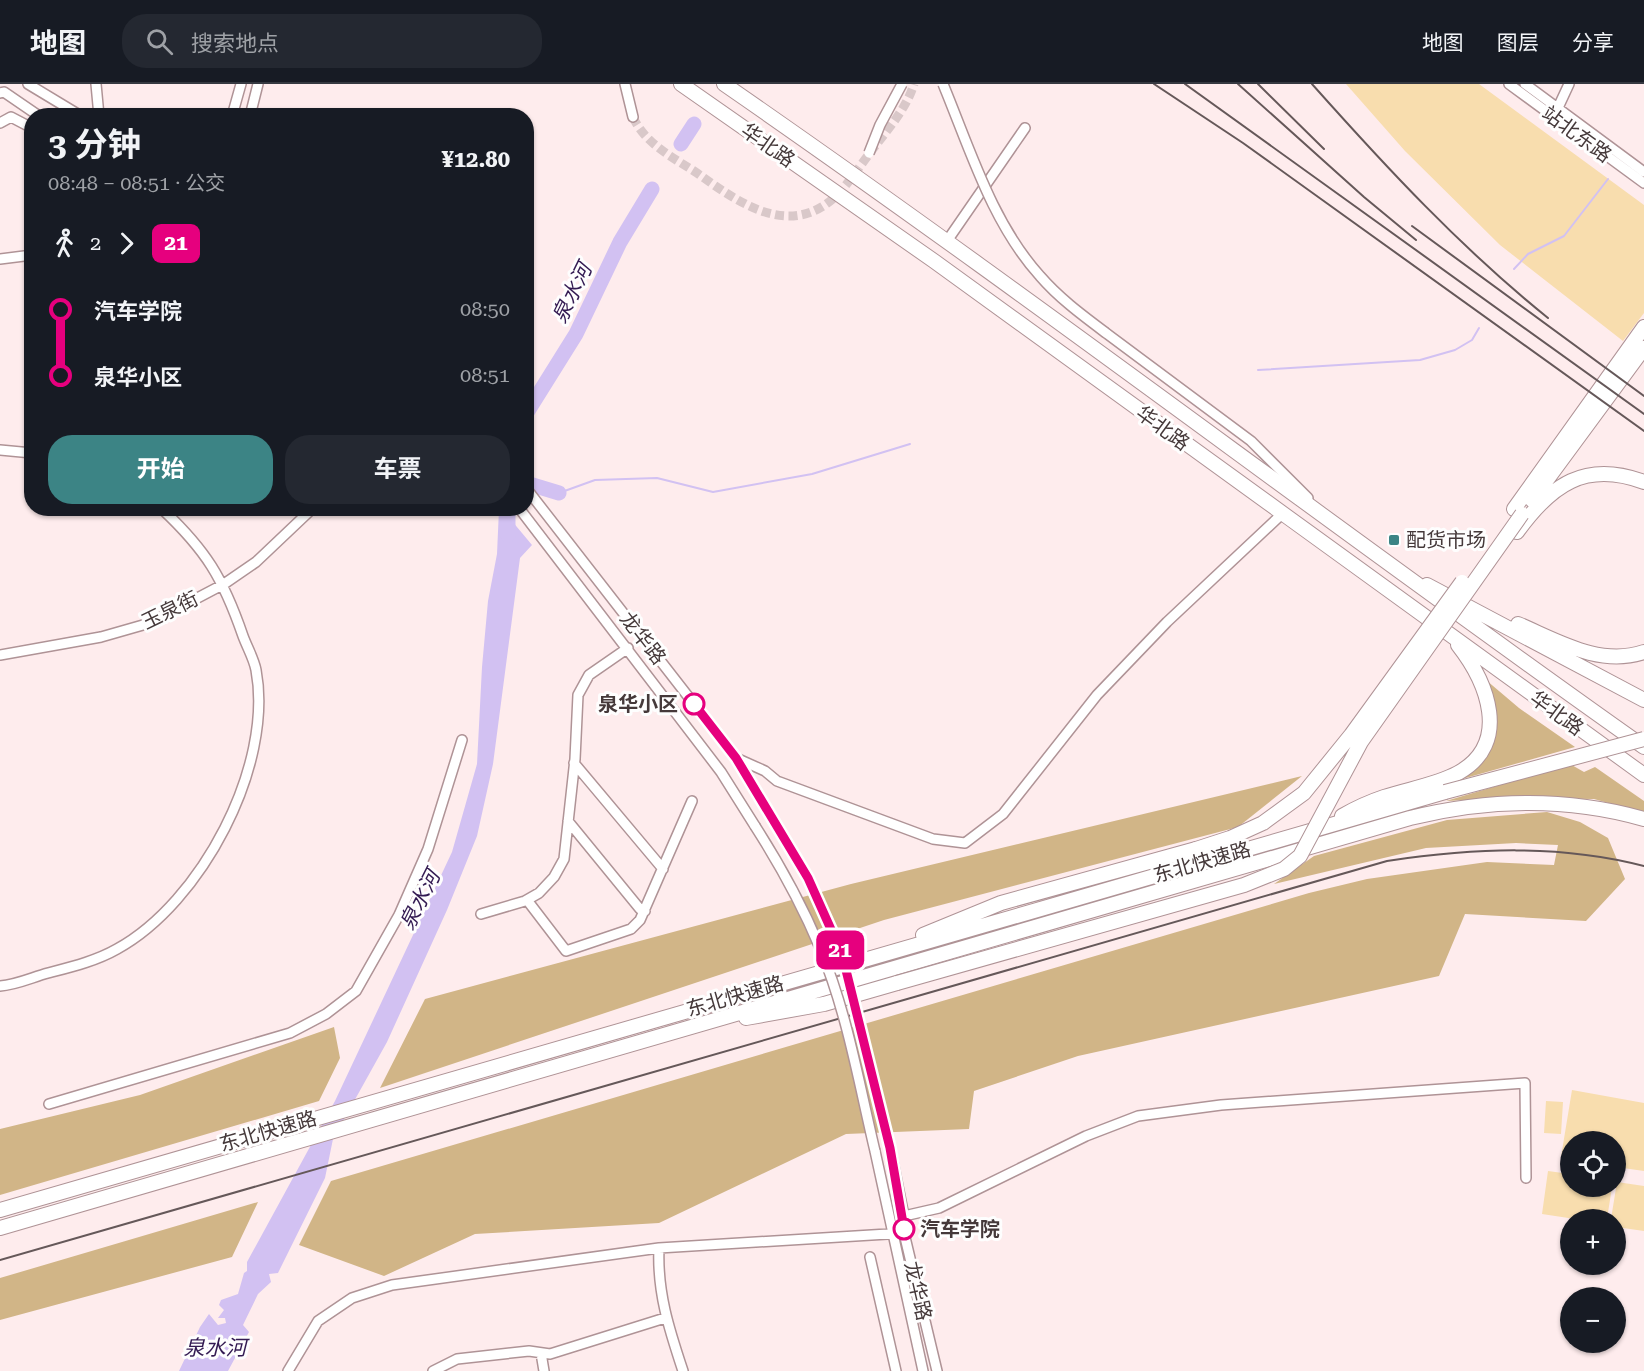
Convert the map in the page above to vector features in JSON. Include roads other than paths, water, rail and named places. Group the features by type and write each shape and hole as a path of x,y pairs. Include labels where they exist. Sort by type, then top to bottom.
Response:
{"highway":[{"name":"华北路","path":"681,84 934,261 1644,775"},
{"name":"华北路","path":"724,84 1324,515 1390,567 1644,747"},
{"path":"697,1025 797,1010 1244,885 1284,869 1307,847 1361,742 1521,514 1644,327"},
{"path":"878,955 1001,903 1230,838 1263,823 1292,804 1316,782 1521,514 1644,348"},
{"path":"1521,514 1557,488 1581,476 1607,474 1644,482"},
{"path":"1390,567 1640,695"},
{"path":"1483,613 1600,656 1629,656 1644,652"},
{"path":"1317,829 1368,802 1450,777 1466,768 1481,751 1491,718 1486,694 1468,659 1444,631"},
{"name":"东北快速路","path":"0,1210 1445,792 1598,749 1644,739"},
{"name":"东北快速路","path":"0,1228 1429,813 1527,802 1592,808 1644,819"}],"street":[{"path":"28,84 68,108"},
{"path":"96,84 98,108"},
{"path":"234,108 242,84"},
{"path":"252,108 258,84"},
{"path":"625,84 633,117"},
{"path":"869,153 880,125 902,84"},
{"path":"943,84 991,198 1014,243 1051,288 1106,333 1251,441 1324,515"},
{"name":"站北东路","path":"1509,84 1556,112 1644,172"},
{"name":"站北东路","path":"1525,84 1644,183"},
{"path":"1556,112 1569,84"},
{"path":"0,93 4,93 27,108"},
{"path":"0,123 11,117 24,124"},
{"path":"947,242 1025,128"},
{"path":"0,259 24,256"},
{"path":"0,450 24,452"},
{"name":"龙华路","path":"534,498 736,758 808,878 842,954 890,1148 904,1216 904,1233 937,1371"},
{"path":"736,758 765,771 777,781 800,790 933,839 965,843 1004,814 1097,695 1167,622 1282,514"},
{"path":"0,986 80,964 118,949 183,894 228,826 254,750 258,715 256,670 224,584 192,537 169,516"},
{"name":"玉泉街","path":"0,655 101,637 150,623 224,584 256,562 305,516"},
{"name":"龙华路","path":"525,516 722,772 794,893 820,949 839,1005 923,1371"},
{"path":"481,914 527,900 539,893 554,877 564,859 578,695 589,675 628,648"},
{"path":"49,1104 290,1033 326,1014 356,991 399,915 428,849 462,740"},
{"path":"574,763 663,869"},
{"path":"527,900 566,951 631,929 645,911 693,801"},
{"path":"568,821 640,909 645,911"},
{"path":"904,1216 939,1208 1086,1136 1138,1116 1221,1106 1525,1083 1526,1178"},
{"path":"288,1371 318,1321 352,1298 392,1285 659,1248 904,1233"},
{"path":"659,1248 658,1278 665,1318 683,1371"},
{"path":"870,1257 896,1371"},
{"path":"433,1371 457,1359 529,1351 550,1354 665,1318"},
{"path":"542,1353 544,1371"}],"water":[{"name":"泉水河","path":"499,516 508,516 532,545 520,558 493,764 477,836 447,910 387,1042 333,1139 325,1178 278,1273 269,1274 271,1282 258,1294 243,1325 249,1332 228,1371 179,1371 200,1327 209,1314 218,1325 226,1323 225,1318 218,1318 224,1310 219,1305 221,1300 238,1294 244,1273 247,1271 247,1262 335,1101 452,852 477,764 488,601 497,554"}],"waterway":[{"name":"泉水河","path":"681,144 694,124"},
{"path":"1514,269 1528,254 1564,236 1608,179"},
{"name":"泉水河","path":"534,401 576,334 620,242 652,189"},
{"path":"1258,370 1420,360 1455,350 1472,340 1479,328"},
{"path":"559,493 595,480 657,478 713,492 812,474 910,444"},
{"path":"534,485 559,493"},
{"name":"泉水河","path":"508,516 508,535"}],"tunnel":[{"path":"633,117 638,127 652,143 729,195 764,212 782,216 800,215 818,209 841,191 895,120 914,84"}],"railway":[{"path":"1154,84 1243,143 1644,431"},
{"path":"1185,84 1644,414"},
{"path":"1238,84 1364,197 1416,240"},
{"path":"1258,84 1324,149"},
{"path":"1312,84 1425,206 1485,264 1548,318"},
{"path":"1412,226 1644,396"},
{"path":"0,1260 1387,861 1452,853 1516,850 1580,854 1644,866"}],"place":[{"name":"配货市场","path":"1394,540"},
{"name":"泉华小区","path":"694,704"},
{"name":"汽车学院","path":"904,1229"}]}
